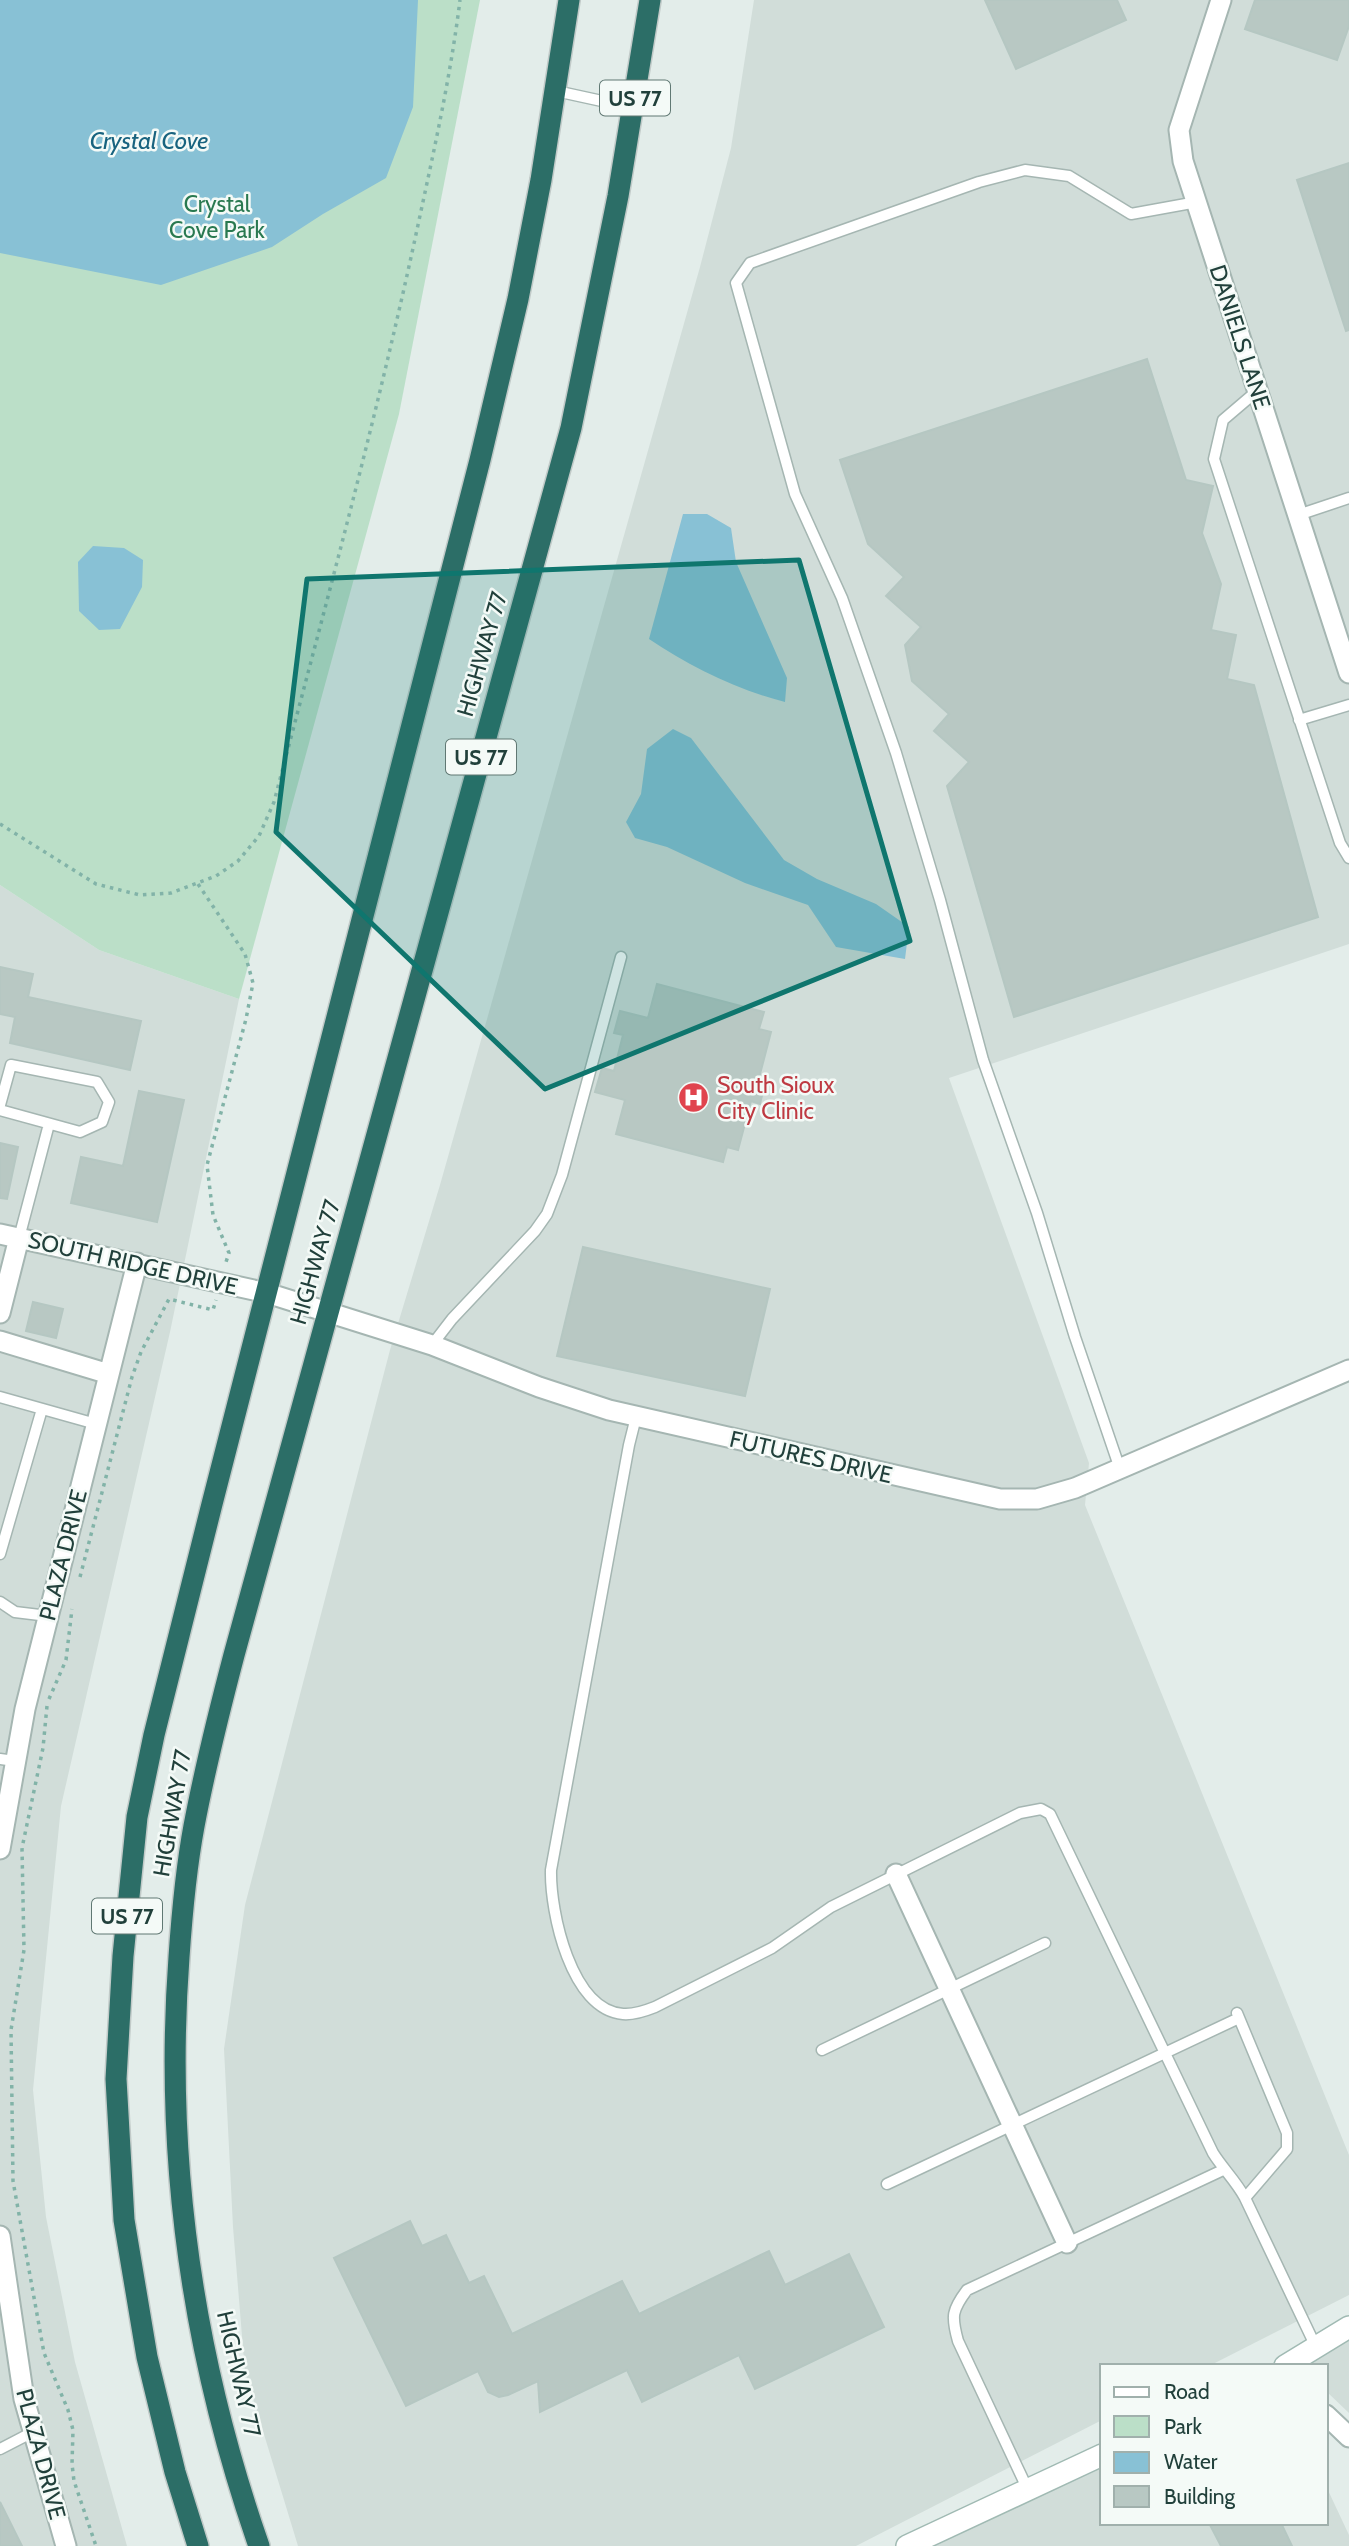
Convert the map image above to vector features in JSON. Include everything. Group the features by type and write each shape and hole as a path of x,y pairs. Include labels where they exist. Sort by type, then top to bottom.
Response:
{"highway":[{"name":"HIGHWAY 77","path":"198,2546 175,2472 146,2357 124,2220 116,2079 122,1956 137,1817 157,1722 519,299 556,91 569,0"},
{"name":"HIGHWAY 77","path":"259,2546 240,2491 211,2384 186,2250 175,2114 174,2020 183,1909 192,1841 212,1742 327,1313 571,428 618,196 650,0"}],"main road":[{"path":"1288,2364 1349,2327"},
{"path":"907,2546 1100,2456"}],"street":[{"name":"DANIELS LANE","path":"1221,0 1179,130 1183,161 1349,673"},
{"name":"SOUTH RIDGE DRIVE","path":"10,1236 267,1293"},
{"path":"0,1313 10,1236"},
{"name":"PLAZA DRIVE","path":"0,1849 7,1760 25,1709 137,1263"},
{"name":"FUTURES DRIVE","path":"267,1293 432,1345 564,1395 636,1417 1000,1499 1044,1498 1075,1488 1349,1370"},
{"path":"0,1342 109,1374"},
{"path":"896,1874 1067,2243"},
{"name":"PLAZA DRIVE","path":"0,2236 24,2399 66,2546"},
{"path":"1328,2417 1349,2437"}],"lane":[{"path":"556,91 634,108"},
{"path":"1120,1469 1037,1213 983,1060 940,900 895,754 842,598 795,494 736,283 750,263 979,182 1025,170 1069,176 1131,214 1197,202"},
{"path":"1257,391 1223,420 1214,459 1340,843 1349,858"},
{"path":"1298,515 1349,498"},
{"path":"1299,720 1349,705"},
{"path":"432,1345 535,1231 547,1214 562,1175 621,957"},
{"path":"11,1065 97,1082 109,1102 102,1122 80,1132 0,1108 11,1065"},
{"path":"10,1236 49,1124"},
{"path":"0,1397 96,1424"},
{"path":"0,1554 42,1409"},
{"path":"636,1417 551,1870 555,1915 576,1975 590,1998 610,2011 623,2014 636,2014 655,2007 772,1948 831,1907 1020,1813 1041,1809 1050,1814 1223,2170 1238,2185 1245,2198 1316,2348"},
{"path":"0,1602 15,1612 48,1616"},
{"path":"822,2050 1045,1943"},
{"path":"887,2184 1165,2053 1238,2015 1287,2133 1287,2149 1245,2198"},
{"path":"1028,2490 958,2341 952,2320 956,2304 967,2290 1223,2170"},
{"path":"0,2449 33,2432"}],"path":[{"path":"0,824 96,884 141,895 171,893 216,876 238,860 259,836 274,802 358,489 447,88 460,0"},
{"path":"78,1585 132,1377 141,1352 169,1299 213,1310 229,1252 213,1215 207,1165 253,983 246,954 198,884"},
{"path":"75,1598 66,1660 47,1703 43,1748 22,1848 24,1950 11,2030 13,2181 44,2353 68,2410 73,2430 74,2481 96,2546"}],"highlighted area":[{"path":"799,560 910,941 545,1089 276,832 307,579"}],"shaded area":[{"path":"754,0 1349,0 1349,944 949,1078 1089,1463 1085,1505 1349,2155 1349,2295 1213,2364 1100,2364 1100,2421 856,2546 298,2546 245,2372 233,2227 224,2049 245,1905 390,1350 440,1185 700,267 731,148"},
{"path":"0,885 99,950 239,999 170,1332 61,1806 33,2090 46,2217 75,2362 127,2546 0,2546"},
{"path":"1349,2339 1349,2413 1328,2393 1328,2364 1307,2364"},
{"path":"1100,2465 1100,2525 1328,2525 1328,2490 1349,2535 1349,2546 930,2546"}],"green space":[{"name":"Crystal Cove Park","path":"0,0 480,0 399,414 239,999 99,950 0,885"}],"water":[{"name":"Crystal Cove","path":"0,0 418,0 413,107 386,178 272,247 161,285 0,253"},
{"path":"683,514 707,514 731,528 736,562 787,678 785,702 714,676 649,639"},
{"path":"93,546 124,548 143,560 142,587 120,629 99,630 79,611 78,562"},
{"path":"673,729 691,738 784,860 817,879 876,904 909,927 905,959 836,947 808,905 745,883 667,847 635,838 626,822 641,794 647,749"}],"building":[{"path":"985,0 1117,0 1126,20 1016,69"},
{"path":"1255,0 1349,0 1349,26 1337,60 1245,29"},
{"path":"1349,163 1349,330 1346,331 1297,180"},
{"path":"1147,359 1186,480 1213,486 1202,533 1221,584 1211,630 1236,635 1227,679 1254,685 1318,917 1014,1017 947,786 969,762 934,731 949,714 912,681 905,645 921,627 886,596 904,577 868,544 840,460"},
{"path":"0,967 33,974 28,997 141,1021 130,1070 10,1043 15,1017 0,1014"},
{"path":"657,984 764,1012 759,1029 771,1032 759,1078 766,1079 760,1104 751,1101 738,1150 727,1147 723,1162 616,1134 625,1100 595,1092 602,1068 614,1071 623,1035 614,1033 620,1011 648,1018"},
{"path":"139,1091 184,1100 157,1222 71,1203 81,1157 123,1166"},
{"path":"0,1143 18,1147 7,1199 0,1198"},
{"path":"583,1247 770,1289 745,1396 557,1356"},
{"path":"33,1302 63,1309 56,1338 26,1331"},
{"path":"410,2221 422,2246 446,2235 469,2283 484,2276 512,2334 622,2281 639,2314 769,2251 785,2285 849,2254 884,2327 755,2389 739,2355 642,2402 627,2370 540,2412 538,2381 499,2397 488,2392 478,2371 406,2406 334,2258"},
{"path":"0,2502 22,2546 0,2546"},
{"path":"1210,2525 1282,2525 1292,2546 1221,2546"}],"place":[{"name":"South Sioux City Clinic","path":"694,1098"}]}
